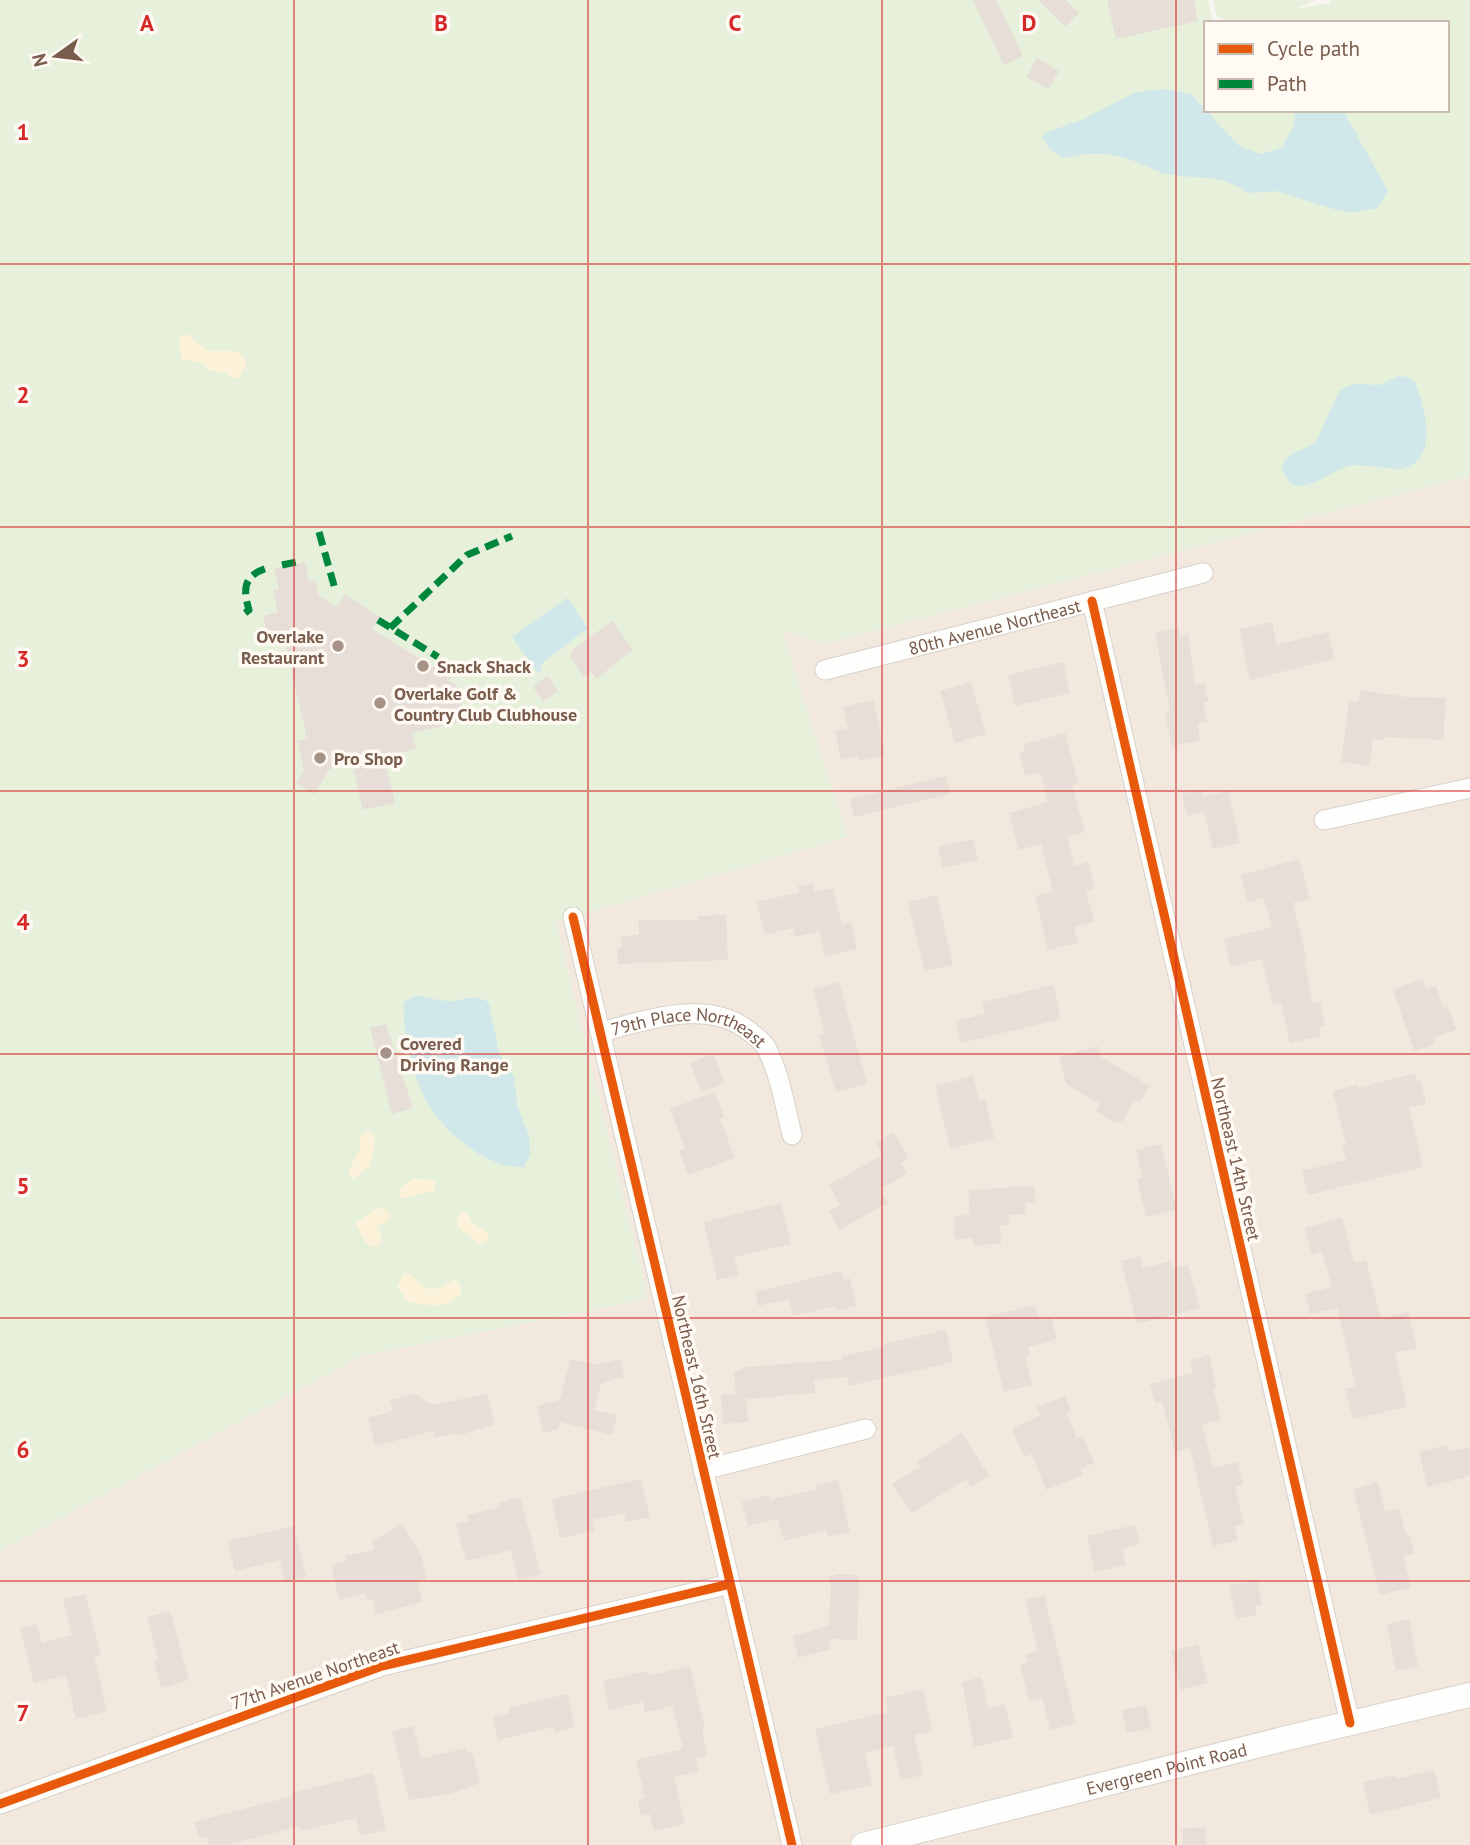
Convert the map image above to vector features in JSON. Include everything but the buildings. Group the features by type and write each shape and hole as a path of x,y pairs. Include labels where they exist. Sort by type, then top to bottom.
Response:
{"street":[{"name":"80th Avenue Northeast","path":"825,670 1203,573"},
{"name":"Northeast 14th Street","path":"1091,601 1350,1723"},
{"path":"1324,820 1470,788"},
{"name":"Northeast 16th Street","path":"573,917 792,1845"},
{"name":"79th Place Northeast","path":"600,1032 674,1015 696,1013 723,1017 744,1027 764,1044 774,1066 792,1135"},
{"path":"703,1470 866,1429"},
{"name":"77th Avenue Northeast","path":"0,1804 382,1666 730,1584"},
{"name":"Evergreen Point Road","path":"863,1845 1470,1695"}],"shaded area":[{"path":"1470,476 1470,1845 0,1845 0,1551 362,1356 648,1299 556,922 848,837 781,630 824,644"}],"green space":[{"path":"0,0 1208,0 1213,21 1204,21 1204,112 1449,112 1449,21 1226,21 1216,16 1213,0 1316,0 1296,9 1330,3 1331,0 1470,0 1470,476 824,644 782,631 848,837 556,922 648,1299 362,1356 0,1551"}],"sand":[{"path":"187,334 208,351 235,351 244,355 246,365 240,377 234,379 225,373 208,370 204,364 181,359 179,340"},
{"path":"365,1132 375,1135 370,1166 353,1179 348,1173 358,1151 360,1136"},
{"path":"414,1179 436,1182 434,1191 401,1199 399,1192 403,1185"},
{"path":"376,1208 388,1210 390,1219 377,1228 382,1236 380,1246 371,1247 363,1239 356,1224"},
{"path":"463,1212 469,1215 473,1224 489,1235 486,1243 479,1244 459,1228 456,1217"},
{"path":"403,1275 411,1275 432,1290 455,1280 459,1282 462,1292 445,1304 408,1302 397,1287"}],"water":[{"path":"1167,89 1191,94 1204,108 1204,112 1208,112 1239,146 1262,154 1282,147 1294,125 1295,112 1344,112 1388,191 1377,208 1351,213 1276,191 1248,193 1226,181 1171,175 1111,155 1083,154 1064,158 1050,149 1042,137 1047,132 1082,120 1136,92"},
{"path":"1398,376 1409,377 1414,381 1427,428 1424,449 1413,464 1402,469 1353,465 1308,485 1291,483 1283,471 1284,462 1292,454 1317,440 1339,391 1353,384 1380,385"},
{"path":"567,598 588,628 540,665 542,670 538,673 512,637"},
{"path":"414,996 450,1001 479,998 489,1003 499,1053 514,1076 517,1105 529,1136 530,1155 524,1167 510,1166 481,1155 455,1136 433,1112 417,1078 406,1038 404,1002"}],"marked path":[{"path":"319,532 335,589"},
{"path":"390,628 467,555 512,536"},
{"path":"282,565 296,562"},
{"path":"245,613 249,610 246,596 249,579 267,568"},
{"path":"378,620 438,657"}],"cycle path":[{"path":"1092,601 1350,1723"},
{"path":"573,917 792,1845"},
{"path":"0,1804 382,1666 730,1584"}],"place":[{"name":"Overlake Restaurant","path":"338,646"},
{"name":"Snack Shack","path":"423,666"},
{"name":"Overlake Golf & Country Club Clubhouse","path":"380,703"},
{"name":"Pro Shop","path":"320,758"},
{"name":"Covered Driving Range","path":"386,1053"}]}
